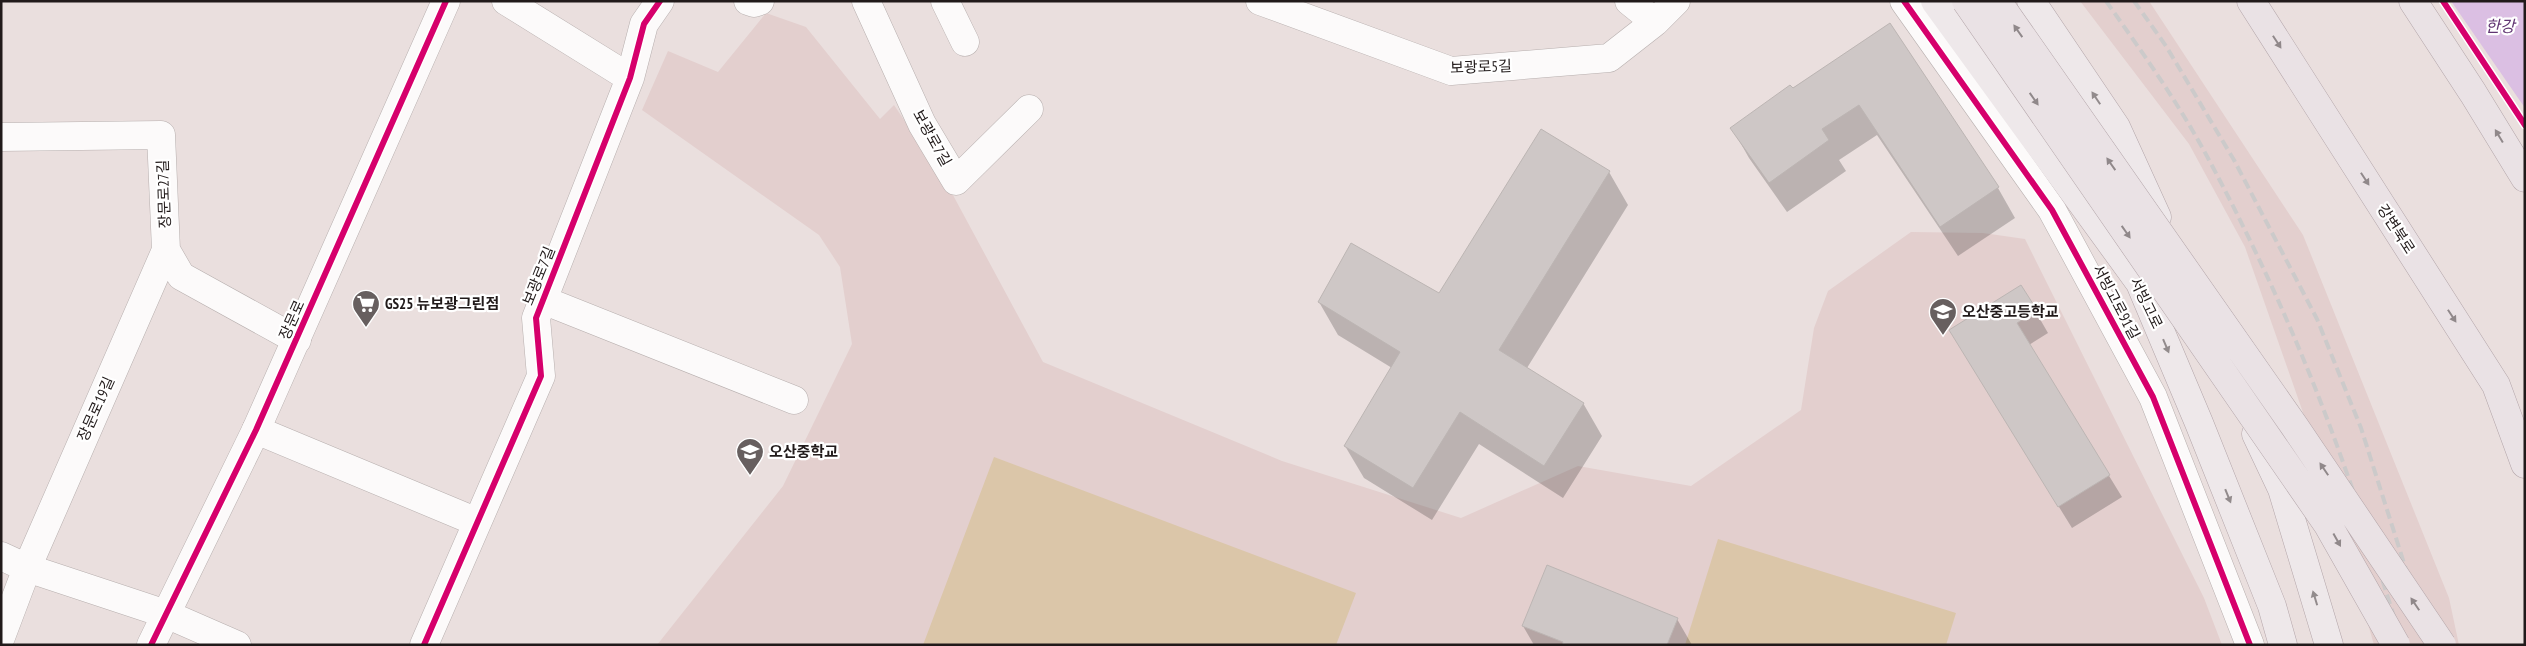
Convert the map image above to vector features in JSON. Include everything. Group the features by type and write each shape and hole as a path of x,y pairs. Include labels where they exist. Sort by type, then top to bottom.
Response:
{"highway":[{"path":"1966,1 2328,524 2396,645"},
{"path":"1997,1 2295,427 2442,645"},
{"name":"강변북로","path":"2251,1 2496,385 2525,464"},
{"path":"2413,1 2473,93 2525,178"}],"main road":[{"name":"서빙고로","path":"1935,1 2140,283 2199,423 2272,606 2283,645"},
{"path":"2031,1 2116,127 2282,489 2329,645"}],"street":[{"name":"장문로","path":"151,645 256,430 446,1"},
{"path":"506,1 630,78"},
{"name":"보광로7길","path":"424,645 541,376 536,318 630,78 644,24 660,1"},
{"path":"748,1 754,4 760,1"},
{"name":"보광로7길","path":"866,1 922,124 956,181 1029,109"},
{"path":"945,1 965,42"},
{"path":"1629,1 1655,22"},
{"name":"보광로5길","path":"1271,3 1451,71 1610,58 1655,22 1676,1"},
{"name":"서빙고로91길","path":"1904,1 2052,210 2153,397 2250,645"},
{"name":"장문로27길","path":"2,143 161,135 166,250 181,276 297,340"},
{"name":"장문로19길","path":"1,637 27,568 166,250"},
{"name":"보광로7길","path":"543,300 794,400"},
{"path":"256,430 477,522"},
{"path":"1,556 27,568 166,614 237,645"}],"shaded area":[{"path":"2080,1 2149,1 2303,235 2449,598 2459,645 2374,645 2327,481 2245,247 2189,144"},
{"name":"오산중고등학교","path":"766,13 806,27 880,119 894,105 947,184 1043,362 1282,461 1461,518 1578,466 1691,486 1801,410 1814,328 1828,291 1911,232 1983,233 2025,239 2204,598 2222,645 657,645 783,486 852,344 840,267 819,235 642,110 668,51 718,72"},
{"path":"994,457 1356,593 1336,645 923,645"},
{"path":"1718,539 1956,613 1946,645 1685,645"}],"water":[{"name":"한강","path":"2451,1 2525,1 2525,108"}],"building":[{"path":"1890,23 1999,187 1940,227 1859,105 1822,129 1829,140 1769,183 1730,128 1790,85 1793,88"},
{"path":"1541,129 1610,171 1499,350 1584,403 1544,466 1460,412 1413,488 1344,446 1400,352 1318,302 1351,243 1439,293"},
{"path":"2021,285 2037,310 2017,323 2110,475 2058,507 1949,330"},
{"path":"1547,565 1678,618 1667,645 1562,645 1563,642 1522,626"}],"railway":[{"path":"2106,1 2160,79 2198,139 2266,273 2300,350 2331,428 2403,645"},
{"path":"2134,1 2166,46 2234,160 2317,319 2361,428 2430,645"}],"cycle path":[{"path":"151,645 256,430 446,1"},
{"path":"424,645 541,376 536,318 630,78 644,24 660,1"},
{"path":"1904,1 2052,210 2153,397 2250,645"},
{"path":"2443,1 2525,125"}],"place":[{"name":"GS25 뉴보광그린점","path":"366,328"},
{"name":"오산중고등학교","path":"1943,336"},
{"name":"오산중학교","path":"750,476"}]}
